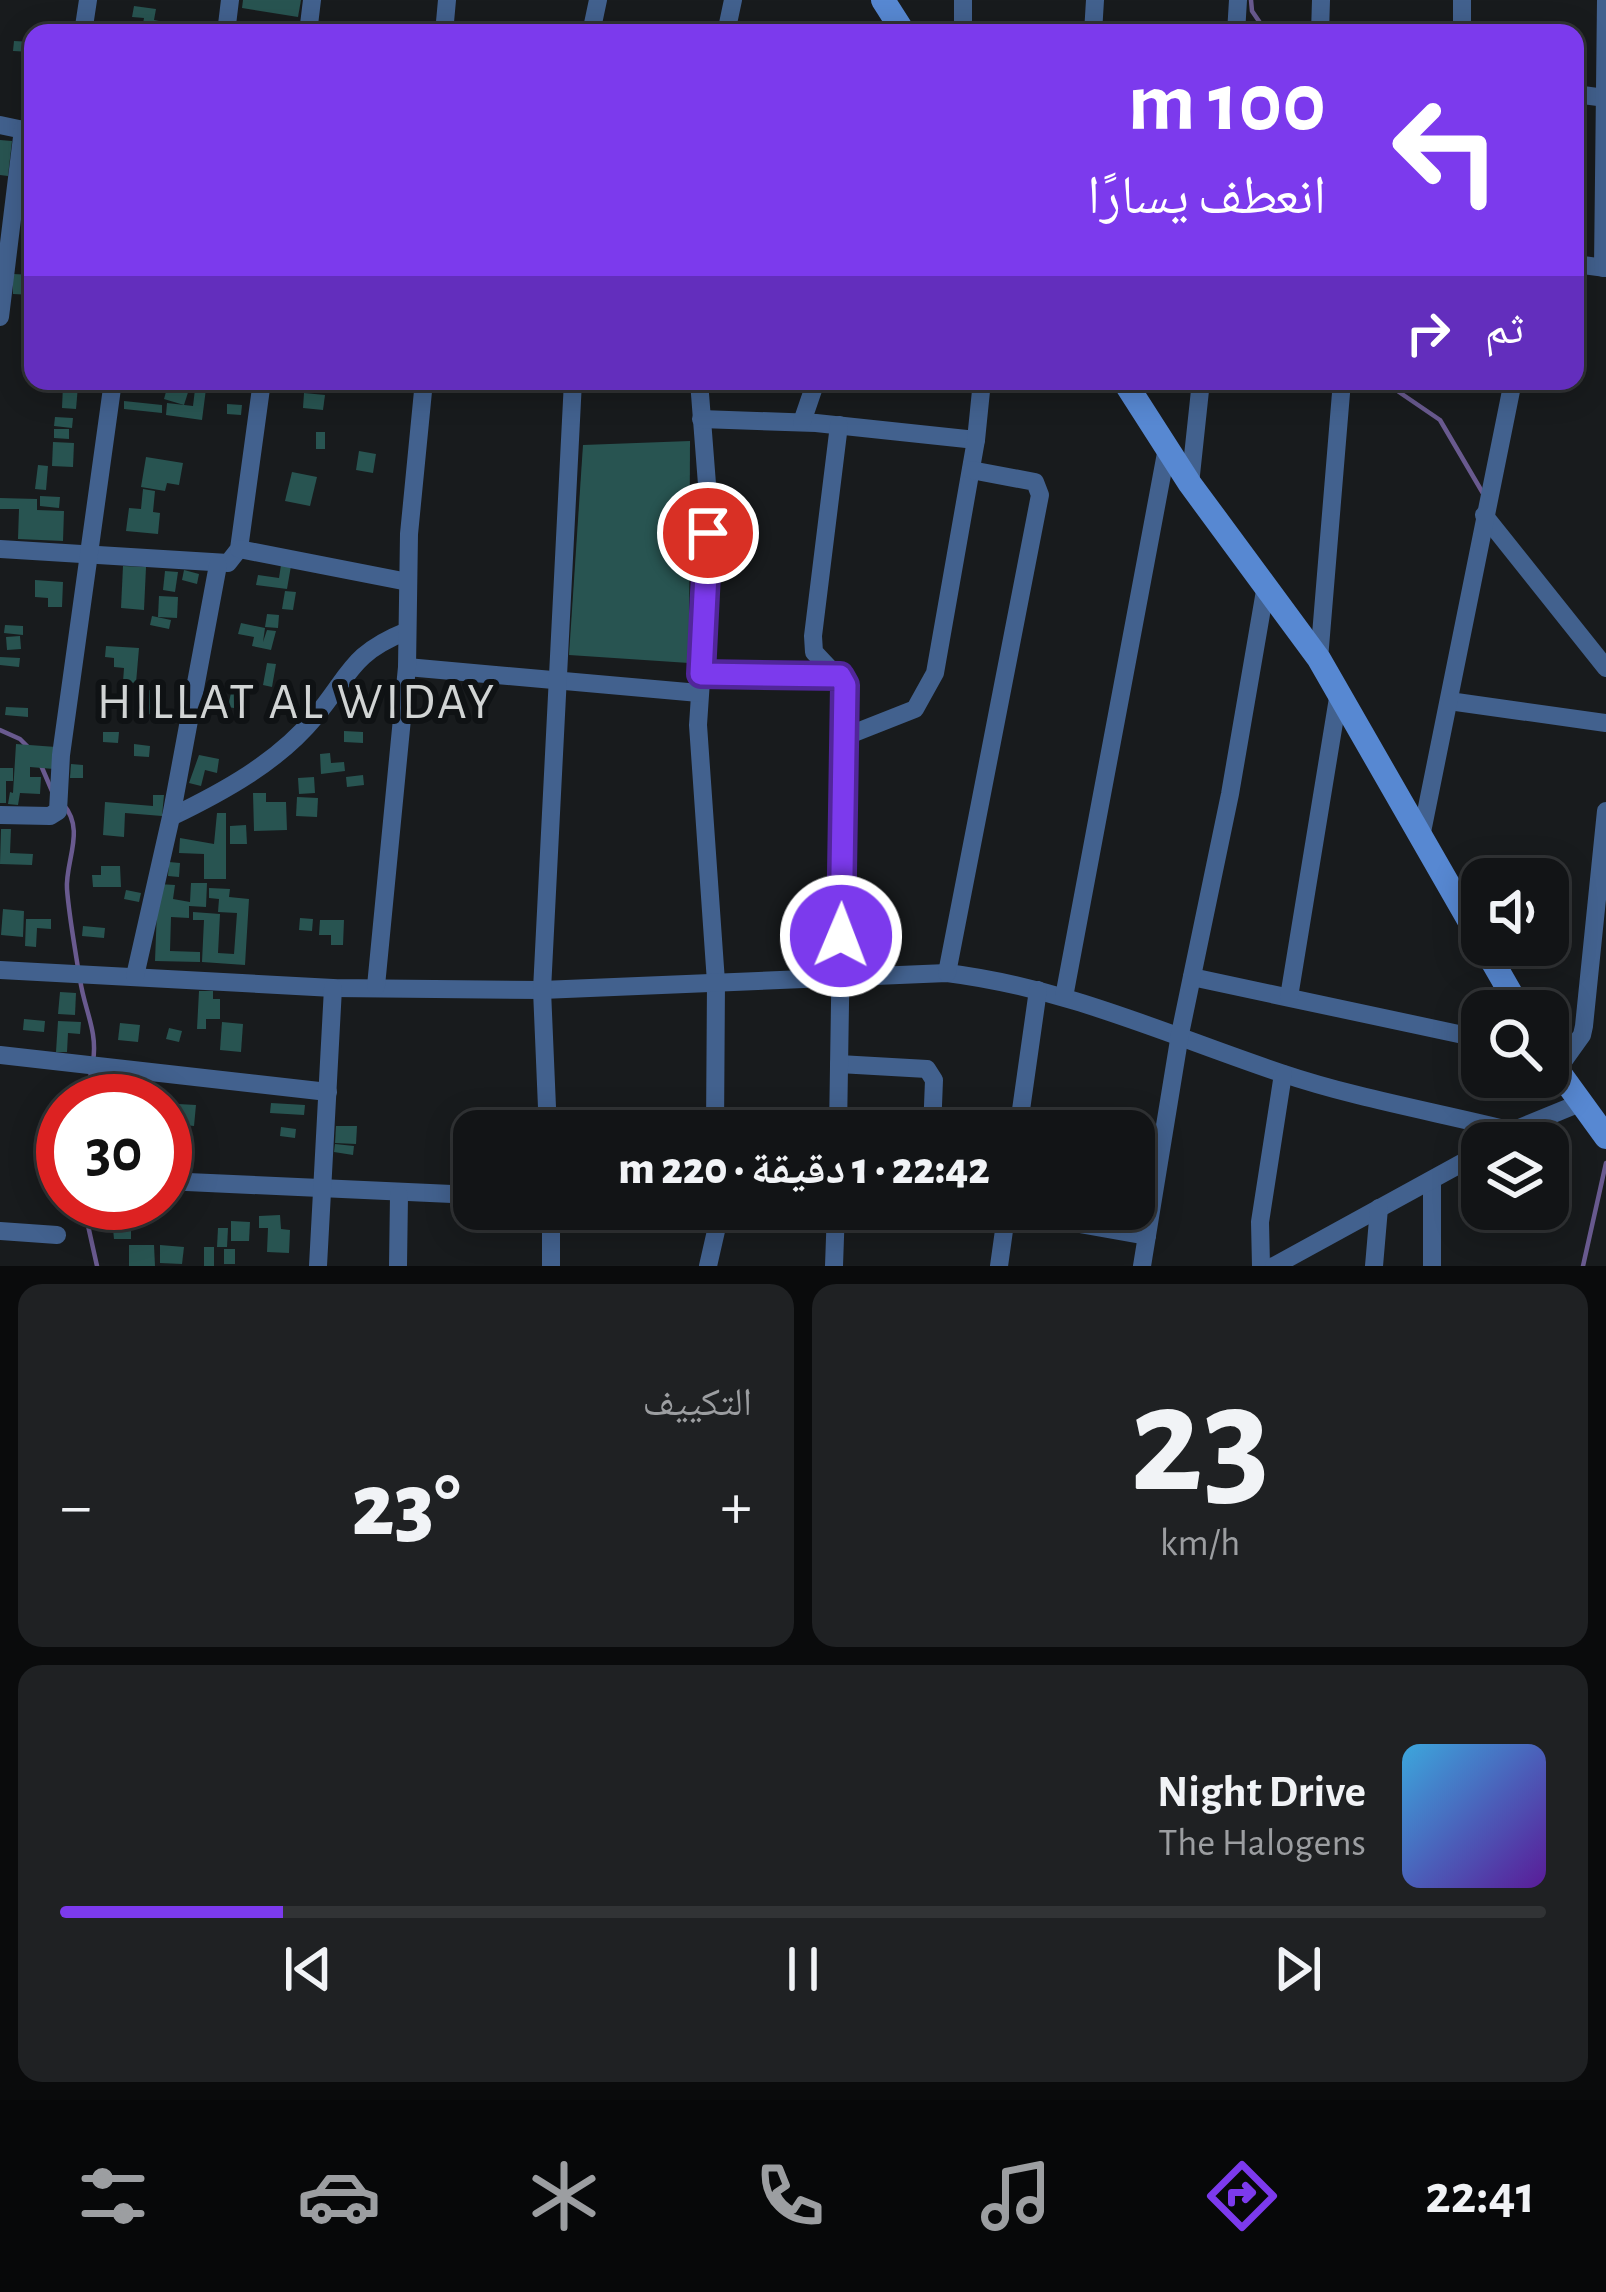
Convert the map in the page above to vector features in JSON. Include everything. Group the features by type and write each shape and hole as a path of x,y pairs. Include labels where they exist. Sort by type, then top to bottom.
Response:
{"street":[{"path":"1605,268 1606,0"},
{"path":"0,317 6,222 24,147"},
{"path":"0,815 50,816 58,811 61,754 112,390"},
{"path":"0,549 229,563 238,549 261,390"},
{"path":"376,986 406,667 423,390"},
{"path":"547,1110 542,990 573,390"},
{"path":"699,390 708,497 698,725 716,982 715,1110"},
{"path":"802,422 813,390"},
{"path":"844,737 902,716 921,702 935,673 981,390"},
{"path":"1130,390 1190,484 1319,659 1461,908"},
{"path":"1190,484 1200,390"},
{"path":"1319,659 1341,390"},
{"path":"1420,837 1511,390"},
{"path":"701,419 802,422 976,440"},
{"path":"838,1110 845,685 814,652 813,636 839,425"},
{"path":"1064,997 1167,448"},
{"path":"947,973 1040,495 1035,482 971,470"},
{"path":"1484,514 1606,668"},
{"path":"238,549 408,582"},
{"path":"136,976 218,565"},
{"path":"1142,1266 1180,1034 1266,585"},
{"path":"171,817 222,792 262,764 314,719 362,653 407,631"},
{"path":"406,667 558,680 700,683 840,676"},
{"path":"1288,997 1339,692"},
{"path":"1449,701 1606,723"},
{"path":"1569,1047 1584,1026 1606,811"},
{"path":"0,970 333,988 542,990 947,973 1064,997 1283,1074 1476,1122"},
{"path":"1192,976 1461,1034"},
{"path":"318,1266 333,988"},
{"path":"1021,1110 1038,991"},
{"path":"0,1055 328,1091"},
{"path":"839,1064 927,1069 932,1073 932,1110"},
{"path":"1261,1266 1260,1222 1283,1074"},
{"path":"1569,1087 1603,1133"},
{"path":"1534,1122 1580,1103"},
{"path":"1274,1266 1461,1164"},
{"path":"1432,1180 1432,1266"},
{"path":"192,1183 453,1195"},
{"path":"398,1266 400,1195"},
{"path":"1374,1266 1379,1208"},
{"path":"551,1230 551,1266"},
{"path":"708,1266 716,1230"},
{"path":"834,1266 835,1230"},
{"path":"999,1266 1004,1230"},
{"path":"1115,1230 1148,1236"},
{"path":"0,1231 57,1234"}],"building":[{"path":"243,0 301,0 298,17 242,8"},
{"path":"134,6 156,9 154,20 164,24 143,24 144,18 132,17"},
{"path":"14,41 24,42 24,52 13,51"},
{"path":"0,140 12,141 8,176 0,175"},
{"path":"13,274 24,275 24,295 13,294"},
{"path":"63,390 78,390 76,409 62,408"},
{"path":"166,390 189,390 184,405 164,399"},
{"path":"195,390 206,390 202,420 166,415 167,403 193,406"},
{"path":"304,393 325,395 323,410 303,408"},
{"path":"124,401 162,405 162,413 124,409"},
{"path":"227,404 242,405 241,415 227,414"},
{"path":"55,417 73,418 72,428 54,426"},
{"path":"54,429 69,429 69,439 54,438"},
{"path":"316,432 325,432 325,449 316,449"},
{"path":"690,441 689,663 569,655 583,445"},
{"path":"53,442 74,443 73,467 52,466"},
{"path":"359,451 376,454 373,473 356,470"},
{"path":"146,457 183,463 179,485 167,483 165,491 141,487"},
{"path":"38,465 48,466 46,490 35,489"},
{"path":"292,472 317,477 310,506 285,501"},
{"path":"143,489 155,491 158,534 126,531 129,508 141,509"},
{"path":"40,496 60,497 59,508 40,506"},
{"path":"0,498 37,499 37,510 64,511 63,541 18,539 19,509 0,509"},
{"path":"281,565 291,566 287,589 256,585 258,575 279,578"},
{"path":"123,566 146,567 144,610 121,608"},
{"path":"184,570 199,574 197,584 182,580"},
{"path":"165,571 178,572 175,592 163,590"},
{"path":"35,580 63,582 62,607 48,607 48,598 35,597"},
{"path":"285,591 296,592 293,610 282,609"},
{"path":"159,596 178,597 177,618 158,617"},
{"path":"267,614 279,615 278,628 265,627"},
{"path":"152,616 171,620 169,629 150,625"},
{"path":"241,623 265,628 263,642 267,630 276,631 271,650 252,646 254,637 238,634"},
{"path":"5,625 23,626 23,635 4,633"},
{"path":"20,636 21,649 7,650 6,637"},
{"path":"106,646 139,648 136,683 123,682 124,668 114,667 114,658 105,657"},
{"path":"0,657 20,658 19,667 0,665"},
{"path":"267,663 276,664 272,687 263,685"},
{"path":"233,683 251,687 246,710 228,707"},
{"path":"146,690 165,691 164,715 145,714"},
{"path":"6,707 28,708 28,717 5,715"},
{"path":"344,731 363,732 363,743 344,742"},
{"path":"103,732 119,732 118,743 103,742"},
{"path":"16,744 56,747 54,769 30,767 30,777 41,777 40,794 20,793 18,805 8,804"},
{"path":"134,744 150,746 149,757 134,756"},
{"path":"330,753 331,763 344,762 345,771 321,774 320,754"},
{"path":"199,755 219,759 217,773 205,770 201,786 189,783"},
{"path":"71,764 83,765 83,778 70,778"},
{"path":"0,768 13,768 13,781 6,781 6,803 0,803"},
{"path":"363,775 364,785 347,787 346,777"},
{"path":"314,777 315,793 299,794 298,778"},
{"path":"253,793 266,793 266,802 286,802 287,830 254,831"},
{"path":"153,795 164,795 162,816 125,813 124,837 103,835 105,802 153,806"},
{"path":"297,797 318,798 317,817 296,816"},
{"path":"217,813 226,813 226,879 204,879 204,854 179,853 180,838 214,844"},
{"path":"246,825 247,844 230,844 230,826"},
{"path":"1,829 11,829 10,853 33,854 32,865 0,864"},
{"path":"169,862 180,863 179,877 168,876"},
{"path":"101,866 120,866 121,887 93,887 92,875 101,875"},
{"path":"191,883 207,883 206,907 189,906 189,918 171,917 170,951 200,952 200,962 155,961 158,884 175,885 173,899 190,902"},
{"path":"209,888 230,889 229,897 249,899 245,965 202,962 204,920 193,920 193,912 220,914 218,953 234,954 237,913 218,912 219,899 209,898"},
{"path":"126,890 141,893 139,902 124,899"},
{"path":"3,909 24,911 23,937 1,935"},
{"path":"300,918 313,919 312,931 299,930"},
{"path":"26,919 51,919 51,929 37,928 36,947 25,946"},
{"path":"320,920 344,920 343,945 331,945 331,935 319,935"},
{"path":"83,926 105,928 104,938 82,936"},
{"path":"199,991 213,991 213,999 220,999 220,1019 206,1019 206,1029 197,1029"},
{"path":"60,992 76,993 75,1015 58,1014"},
{"path":"24,1019 45,1021 44,1032 23,1030"},
{"path":"58,1021 81,1022 80,1034 68,1033 67,1052 56,1052"},
{"path":"222,1022 243,1024 241,1052 220,1050"},
{"path":"120,1023 140,1025 138,1042 118,1040"},
{"path":"169,1028 182,1031 179,1042 166,1039"},
{"path":"271,1103 305,1105 304,1115 270,1113"},
{"path":"336,1126 357,1126 356,1144 335,1143"},
{"path":"281,1127 296,1129 295,1138 280,1136"},
{"path":"335,1144 354,1146 353,1155 334,1152"},
{"path":"280,1215 281,1229 290,1230 289,1253 267,1252 268,1228 259,1228 259,1216"},
{"path":"231,1221 250,1222 249,1241 231,1241"},
{"path":"218,1228 228,1228 227,1247 217,1247"},
{"path":"113,1230 131,1230 131,1239 114,1239"},
{"path":"129,1245 154,1245 155,1266 129,1266"},
{"path":"160,1245 184,1247 182,1264 160,1263"},
{"path":"204,1247 214,1247 214,1266 204,1266"},
{"path":"224,1249 235,1249 235,1264 224,1264"}],"waterway":[{"path":"1251,0 1261,24"},
{"path":"1398,390 1440,420 1484,495"},
{"path":"0,730 30,749"},
{"path":"40,763 52,791"},
{"path":"63,804 73,824 67,889 78,968"},
{"path":"80,979 92,1030 93,1061"},
{"path":"1583,1266 1606,1163"},
{"path":"89,1230 97,1266"}],"district":[{"name":"HILLAT AL WIDAY","path":"297,700"}],"route":[{"path":"708,533 701,674 840,676 845,685 841,936"}]}
